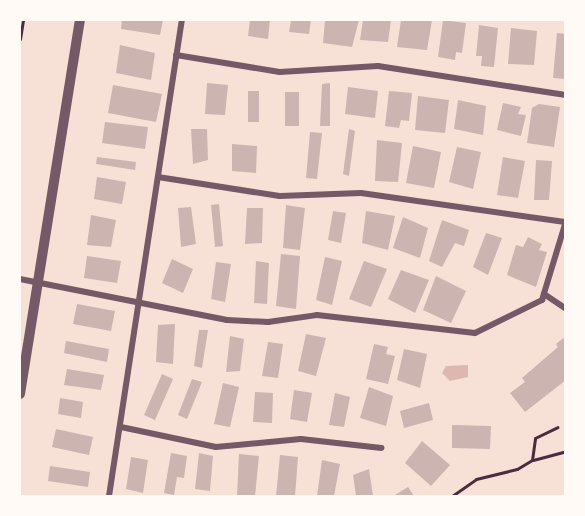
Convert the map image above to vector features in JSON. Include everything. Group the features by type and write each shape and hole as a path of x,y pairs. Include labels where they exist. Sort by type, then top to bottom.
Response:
{"street":[{"path":"20,394 80,20"},
{"path":"109,496 182,20"},
{"path":"176,55 280,72 378,66 566,95"},
{"path":"20,279 140,300 227,320 268,322 317,315 475,333 542,300 565,222 360,192 280,196 158,177"},
{"path":"544,294 566,309"},
{"path":"121,427 216,447 301,439 381,448"}],"path":[{"path":"20,39 23,20"},
{"path":"532,460 535,438 558,427"},
{"path":"452,496 476,479 518,469 532,460 544,460 566,451"}],"shaded area":[{"path":"468,365 468,377 450,381 442,373 446,366"}],"building":[{"path":"122,20 163,20 160,35 121,29"},
{"path":"250,20 270,20 268,39 248,36"},
{"path":"291,20 311,20 309,34 289,32"},
{"path":"325,20 359,20 352,47 323,43"},
{"path":"363,20 391,20 388,42 360,40"},
{"path":"401,20 432,20 427,50 397,47"},
{"path":"443,20 466,23 462,53 456,52 455,60 438,57"},
{"path":"479,25 498,28 494,67 481,66 482,56 476,56"},
{"path":"511,28 537,31 534,65 508,64"},
{"path":"557,33 566,34 566,79 553,78"},
{"path":"120,45 155,53 151,80 116,73"},
{"path":"207,83 228,85 225,115 205,114"},
{"path":"330,83 330,126 320,126 322,84"},
{"path":"113,85 162,94 156,122 108,113"},
{"path":"348,87 378,91 375,118 345,114"},
{"path":"248,91 259,91 259,122 248,122"},
{"path":"389,91 412,93 409,121 401,120 399,128 385,126"},
{"path":"285,92 299,92 299,126 285,126"},
{"path":"418,96 449,100 445,133 415,130"},
{"path":"458,100 486,106 483,135 454,129"},
{"path":"503,103 521,107 518,114 526,115 521,136 497,130"},
{"path":"539,104 560,107 554,147 527,143 532,108"},
{"path":"105,122 148,127 145,149 102,143"},
{"path":"191,129 207,129 208,160 193,164"},
{"path":"349,129 355,131 349,176 343,174"},
{"path":"310,132 322,133 317,179 306,178"},
{"path":"377,140 402,143 398,182 375,181"},
{"path":"232,144 257,146 256,173 232,171"},
{"path":"413,146 441,152 434,188 406,183"},
{"path":"457,147 481,152 473,189 449,182"},
{"path":"97,157 136,162 135,170 96,164"},
{"path":"503,157 525,161 518,198 497,195"},
{"path":"536,160 552,161 549,200 534,200"},
{"path":"97,177 126,182 122,204 94,199"},
{"path":"219,204 223,246 215,247 211,205"},
{"path":"286,205 305,208 300,250 283,248"},
{"path":"191,207 196,244 181,247 178,208"},
{"path":"247,208 263,208 262,243 245,244"},
{"path":"333,211 346,213 341,243 328,240"},
{"path":"366,211 395,216 388,250 362,243"},
{"path":"91,215 116,220 111,247 87,245"},
{"path":"403,217 428,228 420,258 393,248"},
{"path":"442,220 469,230 464,246 455,243 442,267 429,261"},
{"path":"486,233 502,238 488,275 473,267"},
{"path":"528,237 542,244 539,250 547,252 536,287 507,275 516,245 523,247"},
{"path":"281,254 300,256 296,309 276,306"},
{"path":"87,256 121,261 117,283 84,278"},
{"path":"325,257 342,261 332,305 316,300"},
{"path":"172,259 193,269 183,293 162,283"},
{"path":"256,261 269,263 267,304 254,303"},
{"path":"364,261 387,269 371,307 349,299"},
{"path":"216,262 231,264 225,302 211,299"},
{"path":"401,270 429,280 415,313 388,299"},
{"path":"436,276 466,291 451,323 423,310"},
{"path":"77,304 115,311 111,331 73,324"},
{"path":"175,324 173,364 156,362 158,325"},
{"path":"199,330 208,330 202,368 194,366"},
{"path":"306,334 326,338 316,376 298,371"},
{"path":"230,336 244,339 240,371 226,372"},
{"path":"566,336 566,380 525,412 510,393 525,382 522,378 558,347 556,344"},
{"path":"66,341 109,349 107,362 64,353"},
{"path":"268,342 283,344 278,378 262,376"},
{"path":"374,344 388,347 386,354 395,356 388,384 366,379"},
{"path":"404,349 427,354 420,388 397,380"},
{"path":"67,369 104,375 101,390 64,385"},
{"path":"162,374 173,379 155,420 144,415"},
{"path":"192,379 202,382 187,419 178,415"},
{"path":"223,383 239,387 230,427 214,424"},
{"path":"369,387 393,396 386,426 360,418"},
{"path":"294,390 312,393 307,422 290,419"},
{"path":"255,392 273,393 272,423 253,422"},
{"path":"335,393 350,397 344,427 329,425"},
{"path":"60,398 83,402 81,418 58,414"},
{"path":"429,403 433,420 404,428 400,411"},
{"path":"452,425 491,426 490,449 452,448"},
{"path":"56,429 93,437 89,455 52,447"},
{"path":"422,441 450,465 431,486 405,463"},
{"path":"171,453 187,456 184,478 177,477 174,495 164,493"},
{"path":"199,453 213,456 210,491 195,489"},
{"path":"239,454 259,456 255,496 237,496"},
{"path":"280,455 298,457 295,496 276,496"},
{"path":"131,457 148,460 143,493 126,489"},
{"path":"322,460 340,464 334,496 317,496"},
{"path":"50,466 90,472 88,487 48,481"},
{"path":"369,469 373,496 356,496 353,475"},
{"path":"408,487 414,496 395,495"}]}
